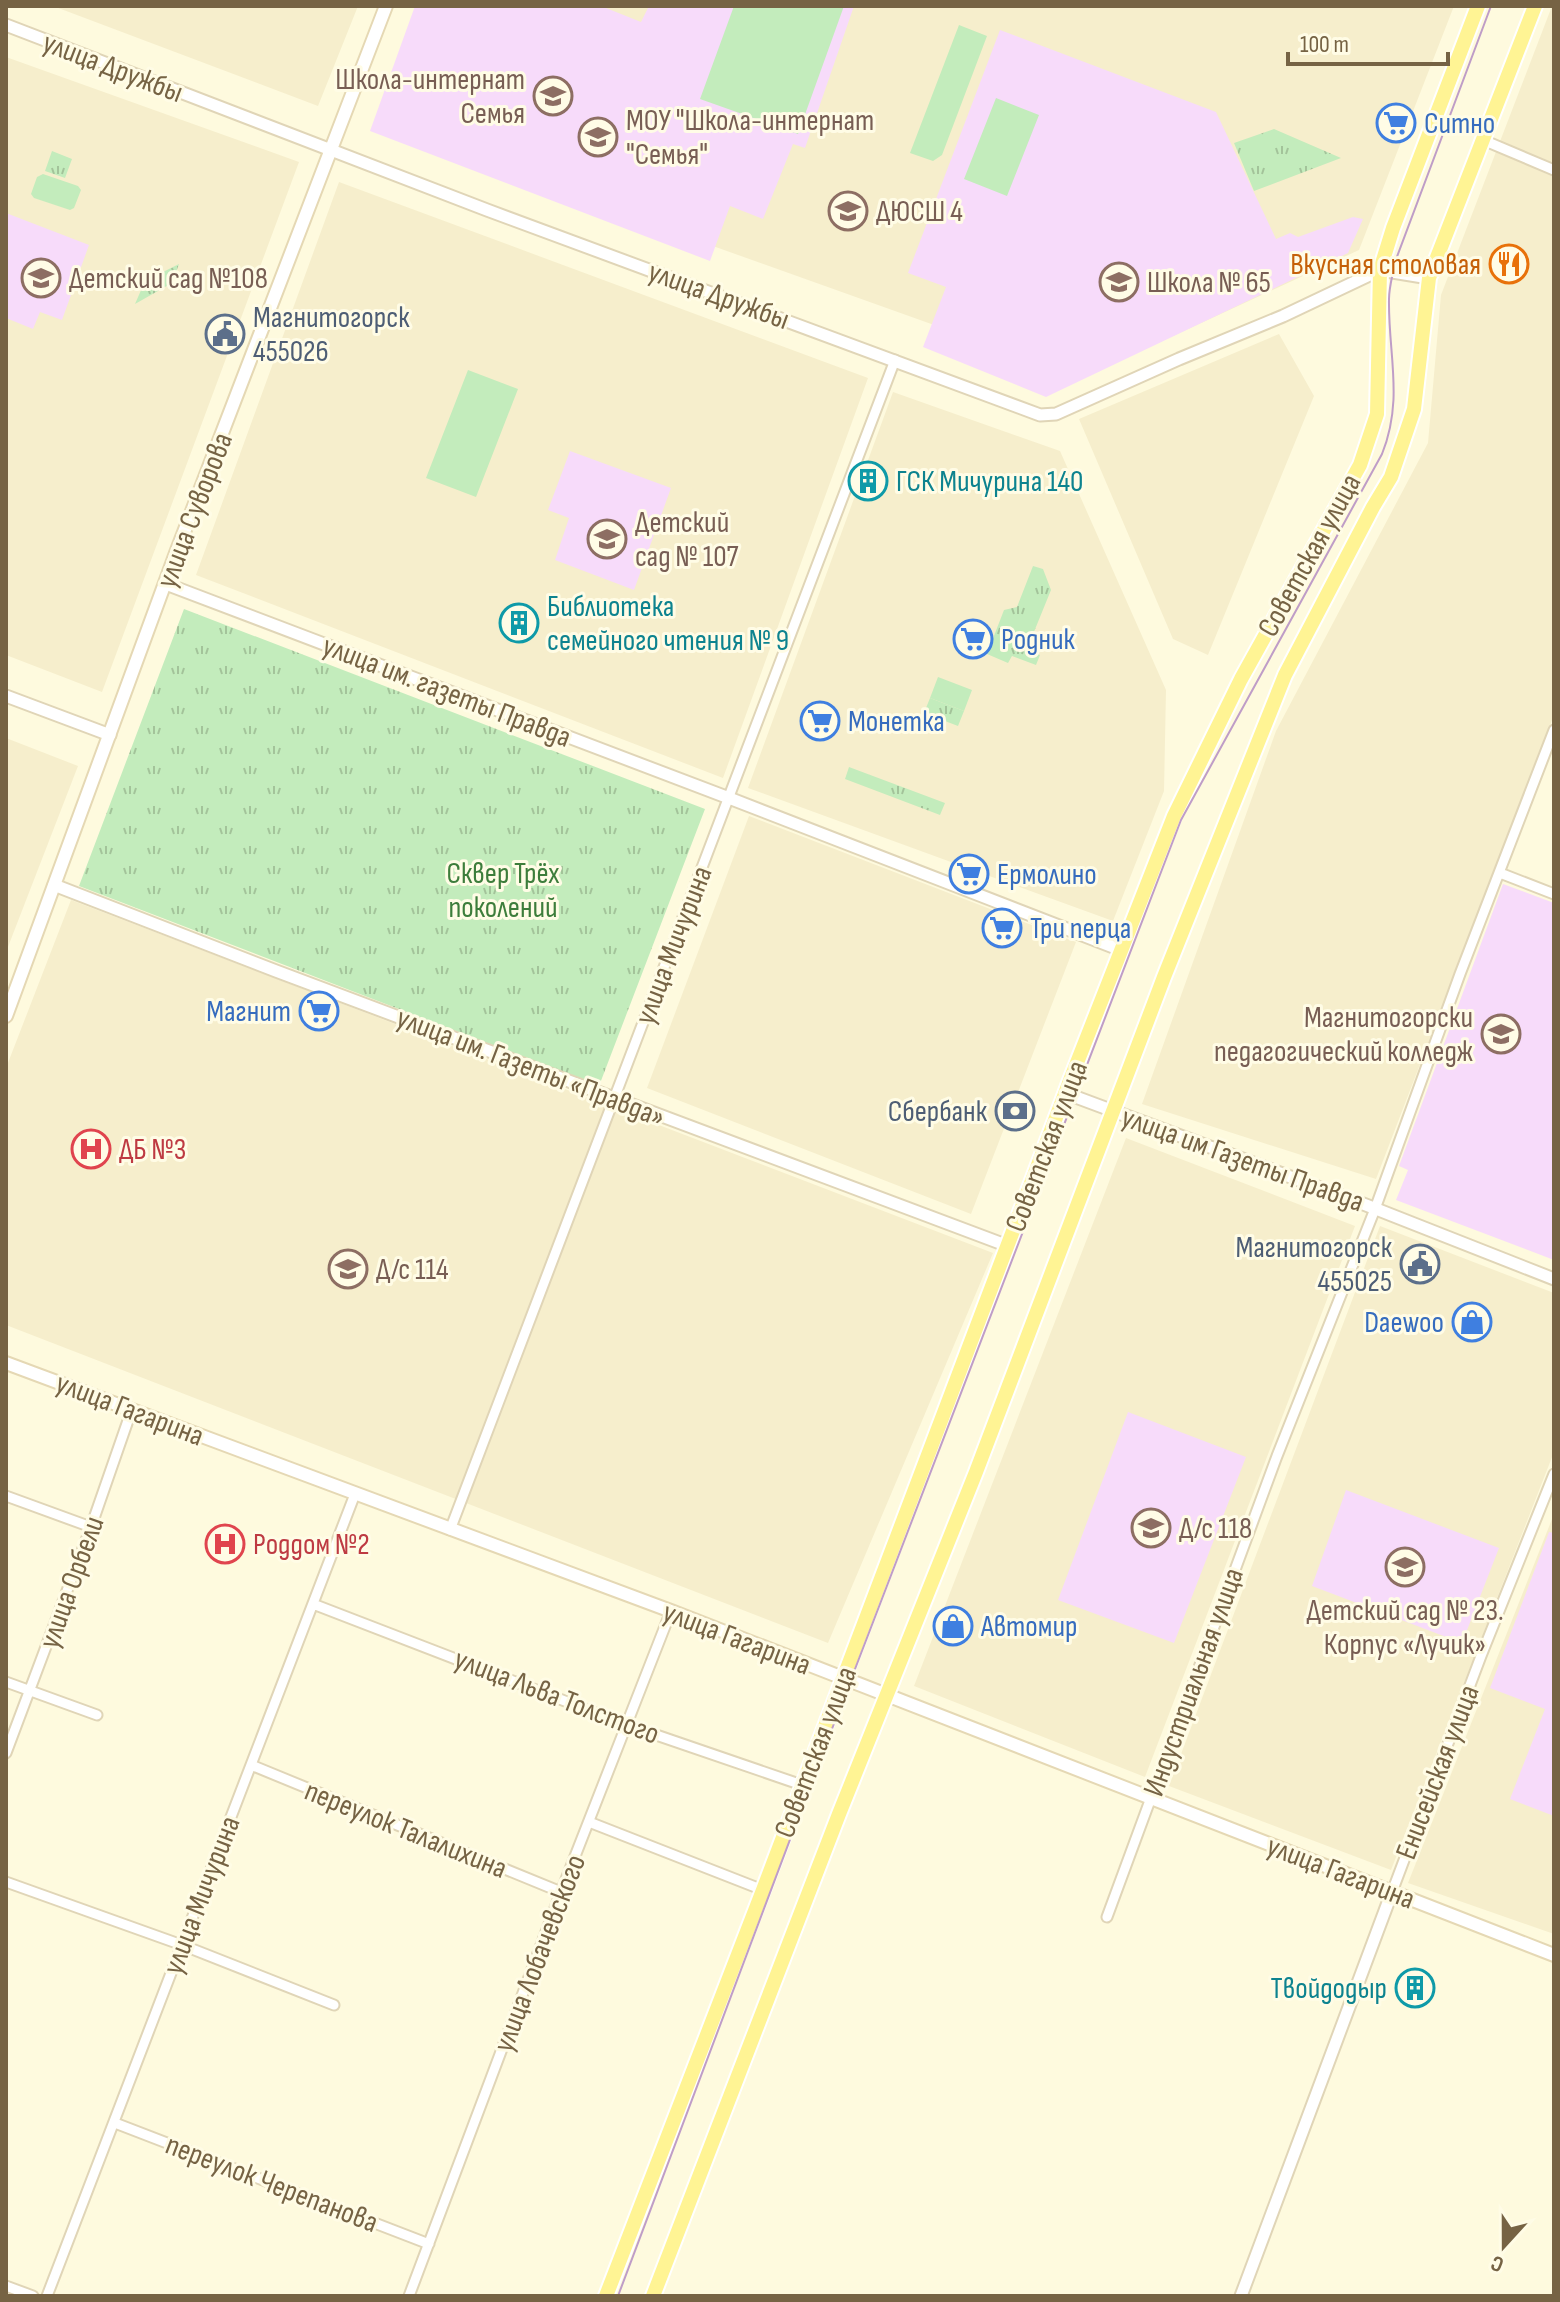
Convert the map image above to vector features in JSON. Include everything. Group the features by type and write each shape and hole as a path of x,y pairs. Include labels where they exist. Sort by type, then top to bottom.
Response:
{"main road":[{"name":"улица Суворова","path":"6,1016 386,6"},
{"name":"Советская улица","path":"606,2296 1065,1093 1180,801 1241,679 1360,465 1377,414 1380,270 1393,228 1478,6"},
{"name":"Советская улица","path":"653,2296 885,1695 976,1472 1164,977 1285,675 1391,477 1414,409 1429,278 1535,6"},
{"name":"улица Гагарина","path":"6,1363 671,1611 1554,1955"}],"street":[{"name":"улица Дружбы","path":"6,25 576,244 1040,415 1056,414 1283,316 1380,270"},
{"path":"1483,140 1554,170"},
{"path":"1380,270 1429,278"},
{"name":"улица Мичурина","path":"450,1530 895,360"},
{"name":"улица им. газеты Правда","path":"166,584 729,798"},
{"path":"6,696 110,735"},
{"name":"Индустриальная улица","path":"1107,1917 1277,1456 1375,1209 1455,988 1554,730"},
{"path":"729,798 1121,950"},
{"path":"1500,873 1554,894"},
{"name":"улица им. Газеты «Правда»","path":"54,885 1008,1246"},
{"name":"улица им Газеты Правда","path":"1065,1093 1554,1279"},
{"name":"улица Орбели","path":"6,1753 132,1409"},
{"name":"Енисейская улица","path":"1392,1892 1554,1474"},
{"name":"улица Мичурина","path":"47,2296 355,1494"},
{"path":"6,1496 91,1527"},
{"name":"улица Льва Толстого","path":"313,1604 627,1725 802,1785"},
{"name":"улица Лобачевского","path":"409,2296 671,1611"},
{"path":"6,1682 97,1715"},
{"name":"переулок Талалихина","path":"251,1765 561,1892"},
{"path":"589,1822 763,1890"},
{"path":"6,1882 182,1945 334,2005"},
{"path":"1241,2296 1392,1892"},
{"name":"переулок Черепанова","path":"115,2123 429,2244"},
{"path":"6,2286 33,2296"}],"shaded area":[{"path":"53,6 358,6 318,106"},
{"name":"МОУ \"Школа-интернат \"Семья\"","path":"415,6 601,6 641,22 649,6 854,6 805,148 793,144 763,219 730,206 710,261 370,131"},
{"path":"428,6 1454,6 1359,250 1082,378 383,128"},
{"path":"1552,6 1554,715 1376,1179 1142,1104 1276,731 1428,443 1441,295"},
{"path":"1000,30 1216,112 1276,239 1290,233 1298,237 1353,217 1363,219 1348,253 1046,397 923,347 946,287 908,273"},
{"path":"6,57 299,162 102,692 6,655"},
{"path":"339,182 868,378 723,778 196,575"},
{"name":"Детский сад №108","path":"6,213 89,245 62,320 40,312 33,329 6,318"},
{"path":"1279,334 1314,396 1208,655 1173,639 1079,419"},
{"path":"893,392 1060,451 1166,690 1164,791 1113,921 748,788"},
{"name":"Детский сад № 107","path":"570,451 671,488 634,590 555,560 569,518 548,510"},
{"path":"6,738 78,766 6,952"},
{"path":"749,816 1076,942 971,1214 647,1088"},
{"name":"Магнитогорски педагогический колледж","path":"1503,884 1554,903 1554,1260 1396,1200 1408,1170 1399,1166"},
{"path":"71,900 993,1253 828,1643 6,1325 6,1068"},
{"path":"1126,1138 1355,1226 1145,1777 914,1686"},
{"path":"1380,1226 1554,1293 1554,1452 1391,1870 1169,1786"},
{"name":"Д/с 118","path":"1128,1412 1246,1457 1174,1643 1058,1600"},
{"name":"Детский сад № 23. Корпус «Лучик»","path":"1346,1490 1499,1548 1462,1643 1312,1586"},
{"path":"1554,1514 1554,1934 1408,1883"},
{"path":"1549,1532 1554,1533 1554,1816 1510,1799 1545,1709 1490,1688"}],"green space":[{"path":"734,6 844,6 798,134 700,99"},
{"path":"959,25 987,36 942,155 933,161 910,153"},
{"path":"996,98 1039,115 1007,196 964,179"},
{"path":"1274,129 1341,158 1254,191 1234,143"},
{"path":"52,151 72,159 65,178 45,171"},
{"path":"43,174 78,186 81,190 74,208 70,210 34,198 31,194 37,177"},
{"path":"179,264 172,283 135,304 145,281"},
{"path":"468,370 518,389 476,497 426,478"},
{"path":"1033,566 1043,569 1051,590 1027,649 1040,655 1036,665 1012,656 1008,663 987,654 1004,610 1017,607"},
{"name":"Сквер Трёх поколений","path":"184,609 705,809 599,1086 79,886"},
{"path":"938,677 972,690 964,711 930,698"},
{"path":"930,698 964,711 958,726 924,713"},
{"path":"849,767 945,803 940,815 845,779"}],"tram line":[{"path":"618,2296 1181,820 1382,454 1389,434 1394,395 1389,299 1395,262 1491,6"}],"place":[{"name":"Школа-интернат Семья","path":"553,96"},
{"name":"Ситно","path":"1396,123"},
{"name":"МОУ \"Школа-интернат \"Семья\"","path":"598,137"},
{"name":"ДЮСШ 4","path":"848,211"},
{"name":"Вкусная столовая","path":"1509,264"},
{"name":"Детский сад №108","path":"41,278"},
{"name":"Школа № 65","path":"1119,282"},
{"name":"Магнитогорск 455026","path":"225,334"},
{"name":"ГСК Мичурина 140","path":"868,481"},
{"name":"Детский сад № 107","path":"607,539"},
{"name":"Библиотека семейного чтения № 9","path":"519,623"},
{"name":"Родник","path":"973,639"},
{"name":"Монетка","path":"820,721"},
{"name":"Ермолино","path":"969,874"},
{"name":"Три перца","path":"1002,928"},
{"name":"Магнит","path":"319,1011"},
{"name":"Магнитогорски педагогический колледж","path":"1501,1034"},
{"name":"Сбербанк","path":"1015,1111"},
{"name":"ДБ №3","path":"91,1149"},
{"name":"Магнитогорск 455025","path":"1420,1264"},
{"name":"Д/с 114","path":"348,1269"},
{"name":"Daewoo","path":"1472,1322"},
{"name":"Д/с 118","path":"1151,1528"},
{"name":"Роддом №2","path":"225,1544"},
{"name":"Детский сад № 23. Корпус «Лучик»","path":"1405,1567"},
{"name":"Автомир","path":"953,1626"},
{"name":"Твойдодыр","path":"1415,1988"}]}
